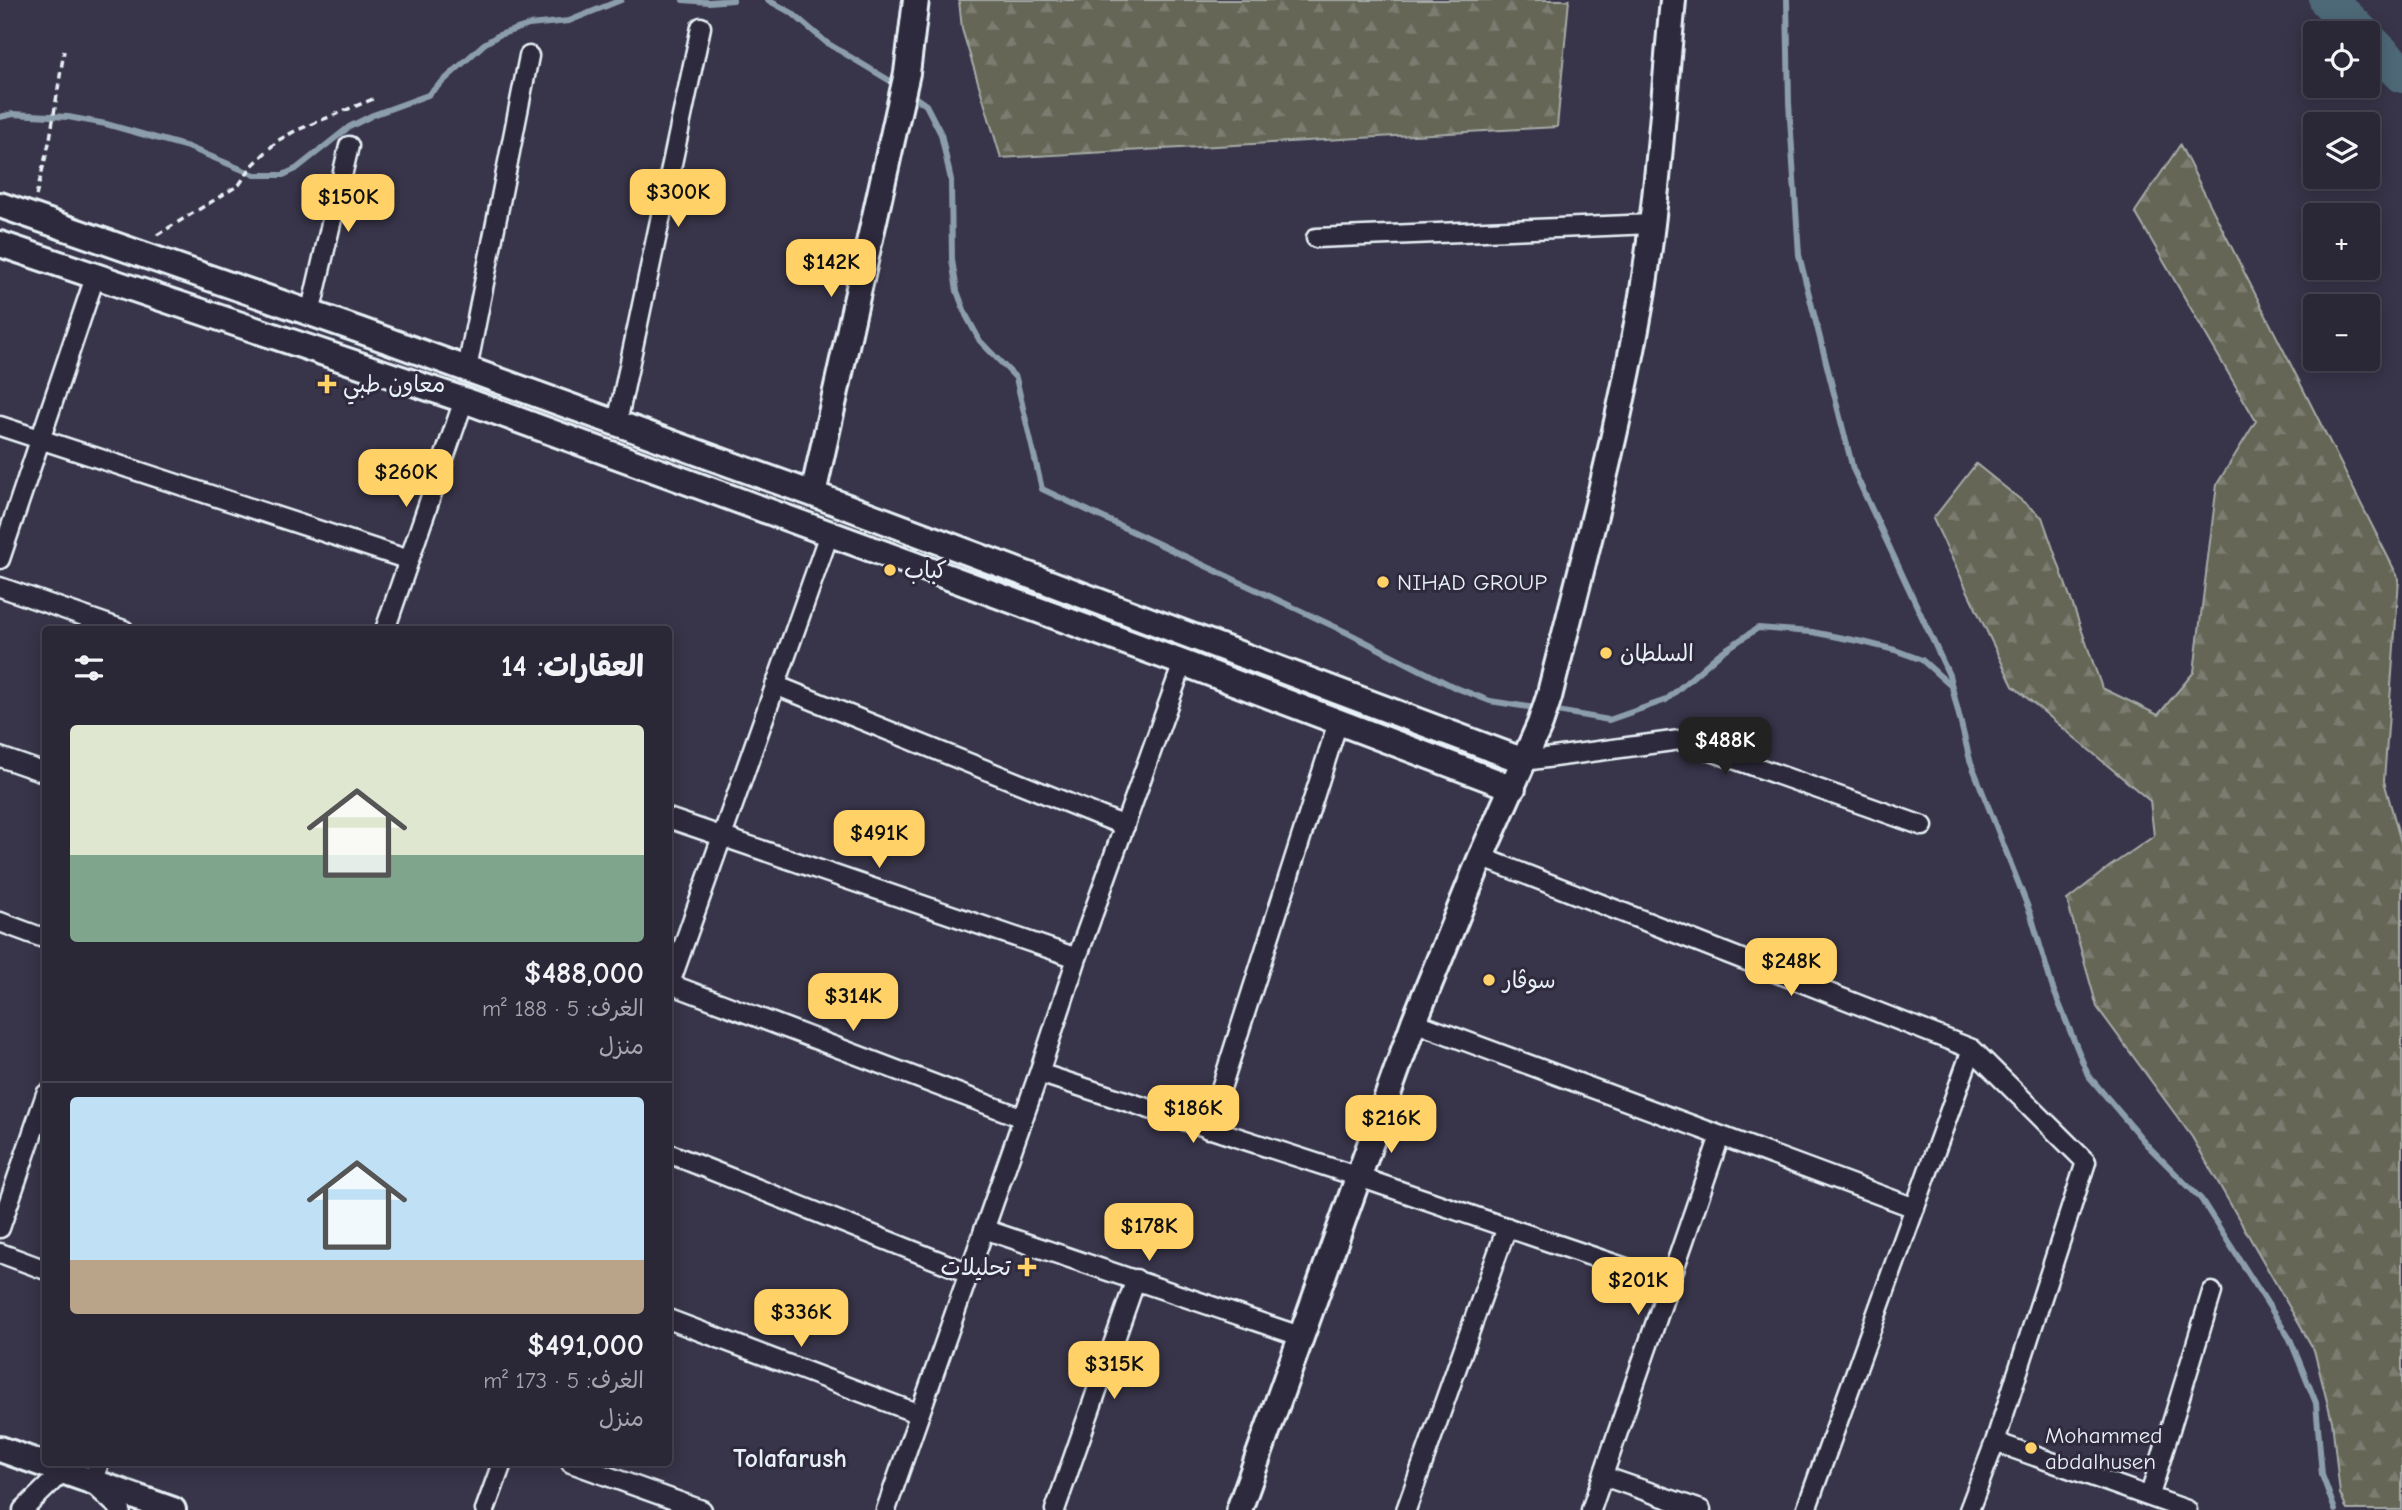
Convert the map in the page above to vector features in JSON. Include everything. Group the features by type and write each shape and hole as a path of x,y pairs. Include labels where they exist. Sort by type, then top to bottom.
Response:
{"main road":[{"path":"813,494 898,114 916,0"},
{"path":"1239,1510 1414,1022 1549,697 1619,415 1643,288 1652,224 1673,0"},
{"path":"0,205 359,330 813,494 1524,761"},
{"path":"0,244 464,400 1183,663 1513,788"},
{"path":"349,361 359,330"},
{"path":"1362,731 1372,704"},
{"path":"0,1449 42,1464"},
{"path":"49,1466 63,1471 95,1473 173,1510"}],"street":[{"path":"617,423 701,27"},
{"path":"467,369 529,56"},
{"path":"310,314 349,146"},
{"path":"1316,238 1652,224"},
{"path":"0,559 95,277"},
{"path":"386,626 464,400"},
{"path":"0,426 409,560"},
{"path":"672,978 829,534"},
{"path":"0,587 112,626"},
{"path":"886,1510 1077,958 1183,663"},
{"path":"775,685 1125,826"},
{"path":"1208,1129 1338,722"},
{"path":"1524,761 1680,740 1923,826"},
{"path":"0,757 42,772"},
{"path":"672,819 1077,958"},
{"path":"1481,857 1972,1049 2086,1162 1995,1443 1969,1510"},
{"path":"0,922 42,938"},
{"path":"672,988 1023,1118"},
{"path":"1414,1022 1915,1208"},
{"path":"1806,1510 1972,1049"},
{"path":"1039,1073 1359,1177 1670,1283"},
{"path":"0,1228 42,1106"},
{"path":"1591,1510 1720,1136"},
{"path":"672,1155 969,1273"},
{"path":"1406,1510 1507,1227"},
{"path":"984,1229 1300,1336"},
{"path":"0,1253 42,1269"},
{"path":"1055,1510 1136,1279"},
{"path":"2150,1496 2212,1292"},
{"path":"672,1321 919,1414"},
{"path":"1995,1443 2187,1510"},
{"path":"485,1510 501,1466"},
{"path":"579,1466 702,1510"},
{"path":"23,1510 63,1471"},
{"path":"95,1473 121,1510"},
{"path":"1603,1476 1700,1510"}],"path":[{"path":"31,215 50,139 64,51"},
{"path":"132,251 239,185 251,166 277,141 373,99"}],"green space":[{"path":"959,0 1569,0 1557,127 1001,158 962,29"},
{"path":"2180,145 2399,579 2384,781 2402,846 2402,1510 2347,1510 2340,1494 2332,1421 2314,1350 2192,1137 2097,1007 2067,900 2154,836 2150,801 2013,686 1933,519 1976,464 2042,517 2102,688 2158,715 2194,672 2217,484 2256,421 2135,212"}],"waterway":[{"path":"0,117 13,114 68,117 106,124 188,147 255,175 283,175 296,169 349,127 373,115 428,95 484,44 499,35 529,25 569,21 621,0"},
{"path":"683,0 733,0"},
{"path":"768,0 792,13 827,43 897,85"},
{"path":"1787,0 1789,103 1799,255 1853,469 1949,675 1970,760 2031,915 2052,986 2088,1075 2148,1146 2201,1199 2290,1339 2316,1403 2322,1475 2335,1510"},
{"path":"2328,0 2349,21"},
{"path":"2380,52 2402,74"},
{"path":"909,93 926,105 941,134 951,180 952,260 957,291 980,341 1016,378 1042,489 1348,633 1454,687 1490,701 1541,709"},
{"path":"1551,710 1609,720 1666,700 1719,654 1758,628 1812,632 1895,650 1922,660 1950,685"}],"place":[{"name":"معاون طبي","path":"327,384"},
{"name":"كباب","path":"890,570"},
{"name":"NIHAD GROUP","path":"1383,582"},
{"name":"السلطان","path":"1606,653"},
{"name":"سوڤار","path":"1489,980"},
{"name":"تحلیلات","path":"1027,1267"},
{"name":"Mohammed abdalhusen","path":"2031,1448"}],"district":[{"name":"Tolafarush","path":"790,1459"}]}
